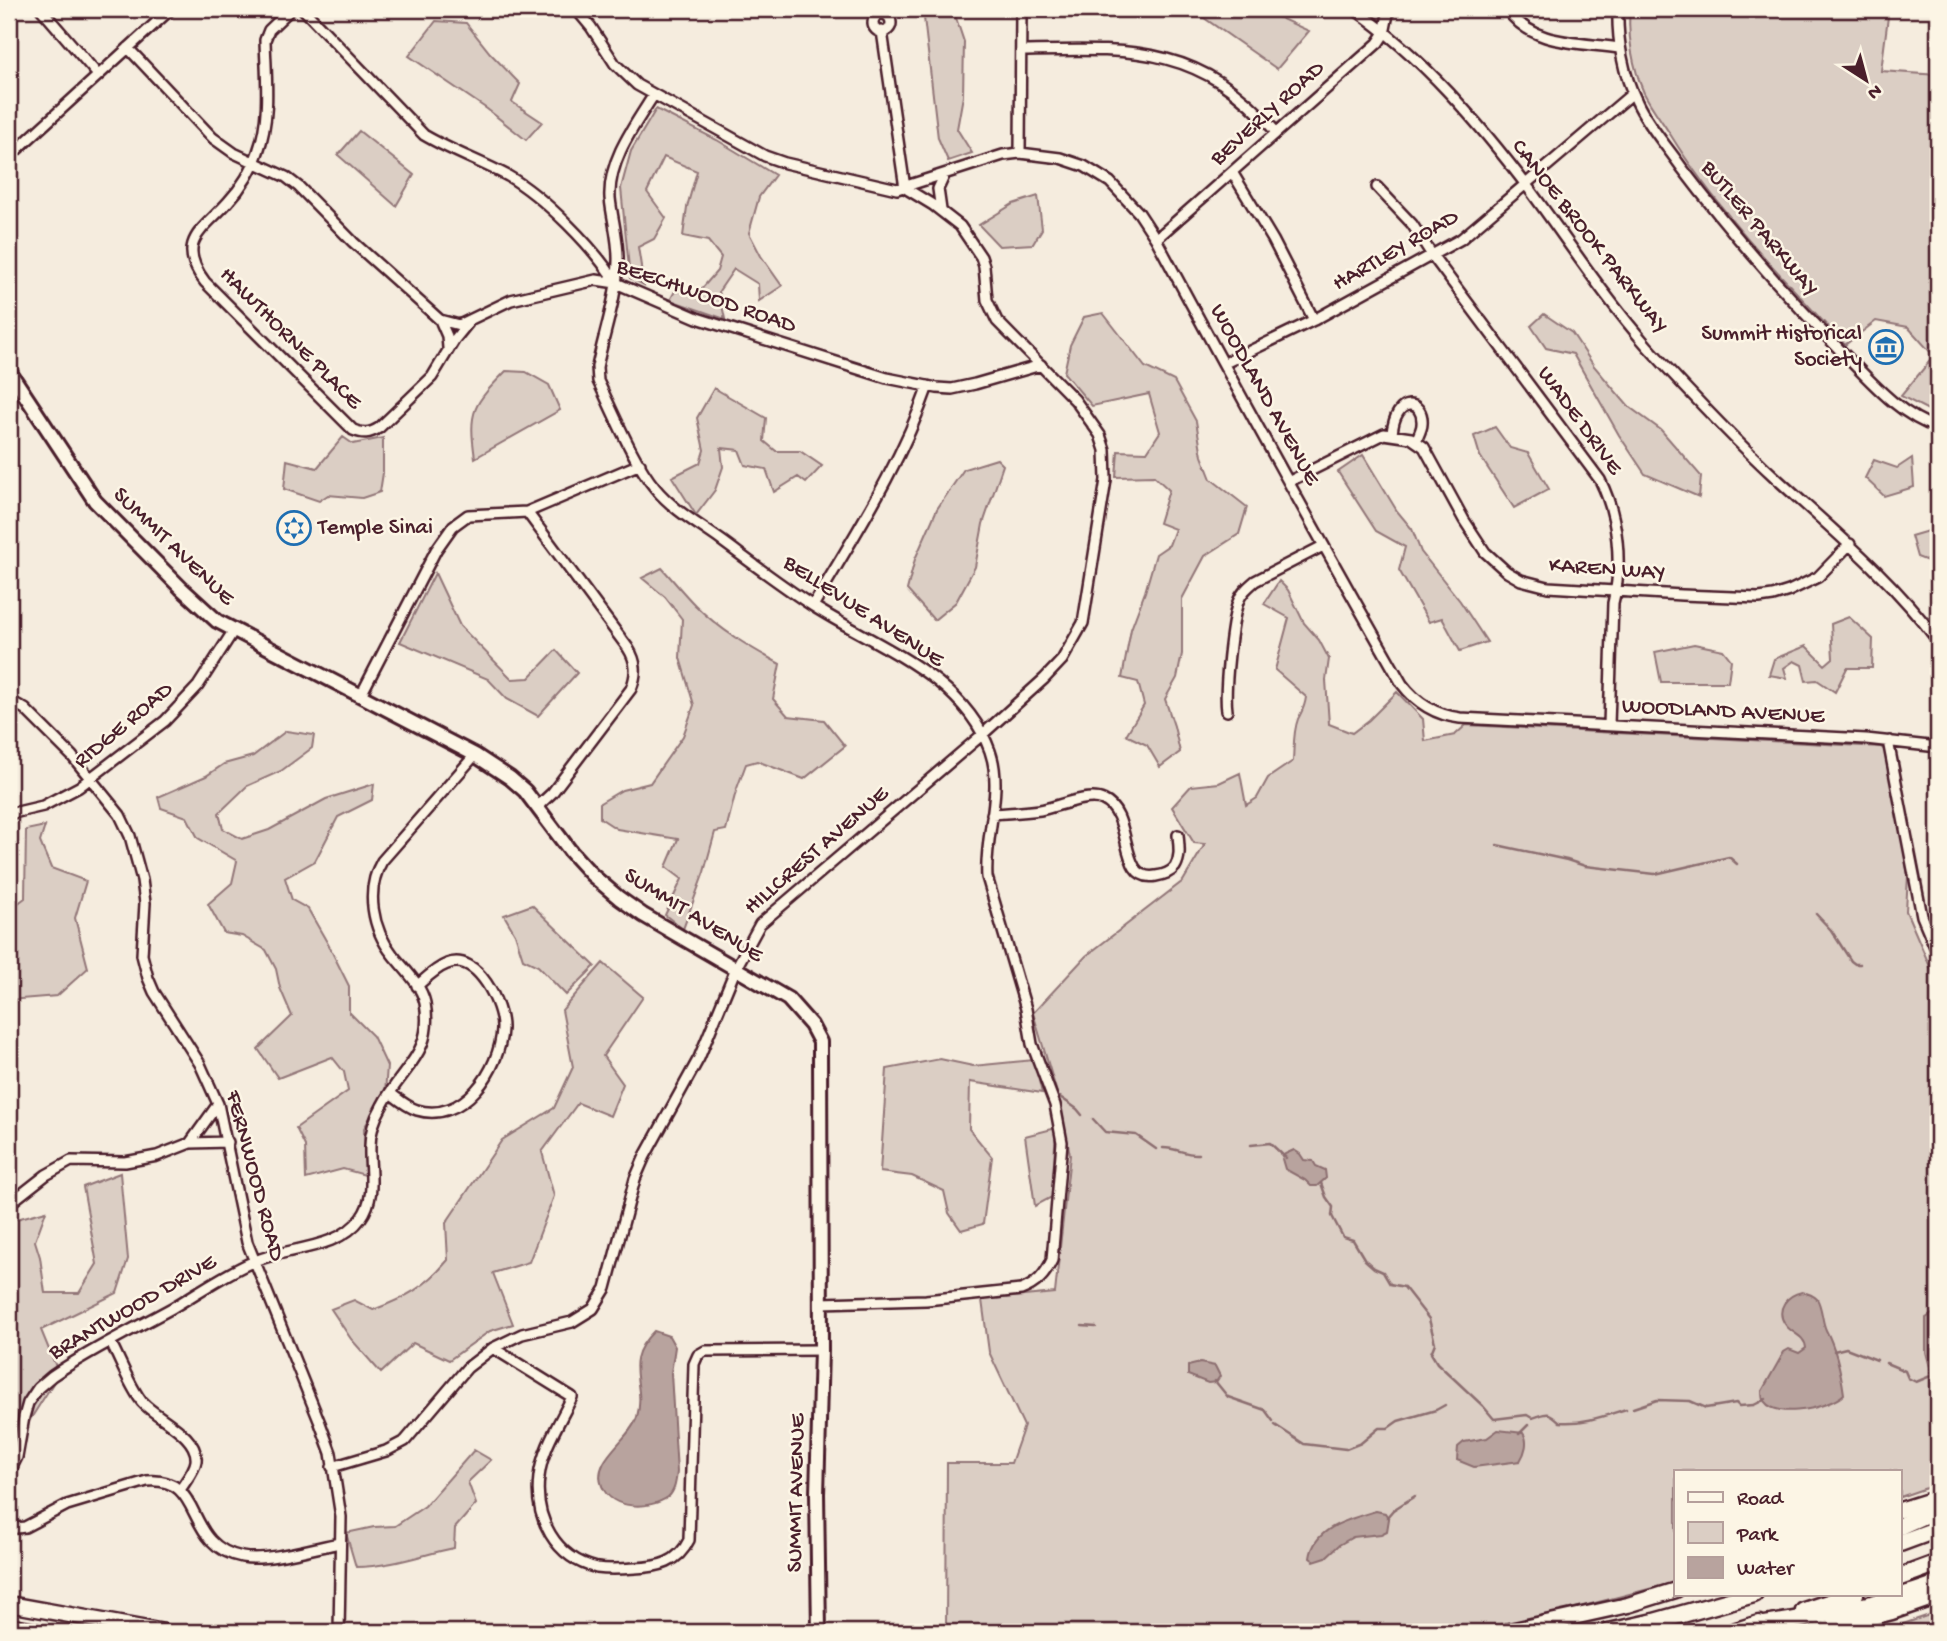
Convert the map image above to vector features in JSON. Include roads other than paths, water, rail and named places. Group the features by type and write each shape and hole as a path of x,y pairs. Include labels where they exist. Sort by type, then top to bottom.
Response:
{"highway":[{"path":"1902,1525 1938,1510"},
{"path":"1902,1542 1938,1529"},
{"path":"1902,1576 1938,1563"},
{"path":"1902,1595 1938,1584"},
{"path":"1722,1602 1734,1596"},
{"path":"1609,1632 1746,1596"},
{"path":"1733,1632 1849,1596"},
{"path":"1752,1627 1819,1617 1899,1596"},
{"path":"9,1627 35,1632"}],"main road":[{"path":"1902,1509 1938,1497"},
{"path":"1505,1632 1628,1605 1674,1591"},
{"path":"1814,1632 1892,1612 1938,1596"},
{"path":"9,1604 164,1632"}],"street":[{"path":"41,9 98,75"},
{"path":"9,157 172,9"},
{"name":"HAWTHORNE PLACE","path":"291,9 270,30 265,40 268,110 252,170 234,195 194,238 191,248 196,270 353,430 361,433 371,433 379,428 432,377 469,322"},
{"path":"303,9 425,135 528,190 603,261 616,283"},
{"name":"WOODLAND AVENUE","path":"576,9 626,76 653,96 765,156 890,188 905,188 980,162 1020,153 1072,161 1099,174 1122,192 1156,239 1323,546 1402,684 1424,706 1453,717 1890,741 1938,747"},
{"path":"1020,153 1021,9"},
{"name":"CANOE BROOK PARKWAY","path":"1353,9 1435,77 1475,121 1526,185 1612,305 1648,346 1708,412 1887,580 1938,641"},
{"path":"1384,34 1389,9"},
{"path":"1507,9 1519,25 1538,36 1620,48"},
{"name":"BUTLER PARKWAY","path":"1618,9 1620,48 1633,93 1650,124 1727,228 1778,287 1898,406 1938,428"},
{"path":"882,32 905,188"},
{"name":"BEVERLY ROAD","path":"1156,239 1378,43 1384,34"},
{"path":"128,48 213,138 234,153 286,177 299,187 353,242 440,320 447,336 448,350"},
{"path":"1021,51 1084,50 1175,60 1229,86 1276,132"},
{"name":"HARTLEY ROAD","path":"1225,363 1314,320 1461,239 1633,93"},
{"name":"BELLEVUE AVENUE","path":"653,96 619,154 612,173 610,192 618,250 616,283 597,367 598,381 655,488 685,514 813,606 935,679 965,709 983,734 995,769 986,877 1026,1009 1032,1044 1052,1095 1062,1142 1052,1260 1046,1273 1034,1285 1021,1290 926,1300 821,1303"},
{"path":"1232,173 1273,240 1314,320"},
{"path":"941,210 938,189 944,176"},
{"name":"WADE DRIVE","path":"1377,187 1412,224 1432,255 1600,480 1614,515 1616,590 1613,603 1609,725"},
{"name":"HILLCREST AVENUE","path":"332,1467 386,1451 405,1441 467,1368 493,1348 522,1334 572,1322 583,1317 597,1304 608,1282 643,1161 699,1058 753,934 770,913 983,734 1062,660 1083,623 1105,480 1105,450 1100,435 1087,414 997,321 990,310 981,257 960,226 941,210 905,188"},
{"name":"BEECHWOOD ROAD","path":"469,322 519,297 596,280 616,283 697,318 887,378 928,386 951,389 1041,365"},
{"path":"440,320 459,325 469,322"},
{"name":"SUMMIT AVENUE","path":"9,371 95,501 217,621 475,755 510,778 538,806 571,852 613,893 643,915 788,999 811,1025 820,1042 821,1350 817,1494 819,1632"},
{"path":"813,606 892,471 928,386"},
{"path":"1290,481 1384,434 1416,441 1422,425 1418,410 1413,405 1405,405 1398,410 1393,419 1392,434"},
{"name":"KAREN WAY","path":"1416,441 1424,447 1478,544 1507,572 1521,580 1548,587 1759,598 1789,591 1818,577 1850,544"},
{"path":"361,695 436,550 461,519 477,513 527,512 640,464"},
{"path":"527,512 628,648 636,671 631,689 552,793 538,806"},
{"path":"1227,711 1225,698 1238,601 1255,581 1323,546"},
{"name":"RIDGE ROAD","path":"9,814 43,806 62,797 165,721 198,687 234,629"},
{"name":"FERNWOOD ROAD","path":"9,700 37,719 91,778 120,815 137,858 145,903 142,956 148,978 154,992 200,1064 218,1104 243,1224 331,1453 341,1517 339,1632"},
{"path":"1890,741 1922,916 1938,954"},
{"path":"390,1093 418,1111 434,1112 455,1107 469,1098 490,1070 501,1038 503,1026 491,991 478,972 467,964 449,963 417,986 378,931 373,897 374,879 382,861 475,755"},
{"path":"992,814 1040,810 1091,798 1101,799 1108,803 1120,818 1134,869 1152,877 1164,875 1174,869 1180,853 1178,835"},
{"name":"BRANTWOOD DRIVE","path":"9,1473 17,1457 28,1403 38,1388 69,1364 255,1261 329,1240 352,1228 360,1220 367,1209 372,1184 370,1145 375,1121 390,1093 421,1050 426,1016 424,999 417,986"},
{"path":"190,1143 218,1104"},
{"path":"9,1204 46,1175 71,1161 142,1160 190,1143 228,1142"},
{"path":"111,1343 141,1401 179,1430 193,1447 196,1465 180,1490"},
{"path":"493,1348 572,1397 542,1458 538,1490 540,1510 548,1531 562,1550 589,1565 612,1569 664,1565 680,1554 688,1540 694,1364 701,1352 821,1350"},
{"path":"9,1529 25,1527 67,1504 147,1481 164,1481 180,1490 190,1502 204,1533 218,1547 236,1555 262,1558 340,1543"}],"water":[{"path":"1294,1150 1304,1160 1313,1161 1316,1166 1325,1170 1326,1178 1317,1186 1311,1186 1285,1169 1282,1159 1285,1154"},
{"path":"1802,1292 1814,1296 1819,1302 1838,1361 1844,1394 1836,1400 1811,1408 1772,1408 1764,1401 1762,1391 1784,1352 1789,1349 1799,1353 1806,1348 1803,1340 1785,1324 1781,1313 1787,1299"},
{"path":"1938,1313 1938,1388 1932,1386 1926,1352 1926,1318"},
{"path":"654,1331 669,1336 675,1347 671,1373 677,1475 674,1489 668,1497 642,1506 614,1500 602,1486 600,1476 606,1458 627,1434 637,1417 639,1393 636,1363 638,1353"},
{"path":"1200,1363 1215,1366 1220,1376 1216,1382 1208,1383 1188,1375 1188,1366"},
{"path":"1498,1430 1523,1433 1526,1447 1520,1461 1474,1467 1457,1460 1458,1447 1464,1442 1487,1438"},
{"path":"1376,1511 1385,1513 1389,1519 1387,1531 1353,1537 1326,1557 1314,1561 1310,1558 1313,1547 1326,1532 1345,1521"}],"waterway":[{"path":"1497,845 1585,866 1655,874 1729,857 1737,864"},
{"path":"1816,914 1831,930 1851,961 1860,964"},
{"path":"1060,1097 1082,1115"},
{"path":"1093,1119 1105,1132 1136,1135 1156,1149"},
{"path":"1251,1145 1270,1143 1286,1158"},
{"path":"1163,1148 1199,1154"},
{"path":"1321,1183 1333,1207 1332,1216 1343,1237 1353,1240 1365,1260 1383,1272 1390,1284 1404,1287 1429,1319 1435,1343 1431,1353 1437,1363 1494,1419 1527,1415 1532,1418 1547,1414 1560,1422 1577,1422 1626,1409"},
{"path":"1082,1326 1096,1327"},
{"path":"1834,1351 1846,1348 1877,1360"},
{"path":"1886,1363 1905,1371 1908,1378 1916,1382 1933,1375"},
{"path":"1215,1381 1228,1397 1265,1410 1273,1421"},
{"path":"1633,1408 1657,1400 1690,1401 1706,1408 1736,1403 1739,1406 1754,1405 1766,1399"},
{"path":"1275,1425 1304,1444 1346,1449 1361,1443 1379,1428 1388,1428 1398,1421 1445,1405"},
{"path":"1519,1434 1528,1425"},
{"path":"1387,1517 1415,1496"}],"place":[{"name":"Summit Historical Society","path":"1886,347"},
{"name":"Temple Sinai","path":"294,528"}]}
